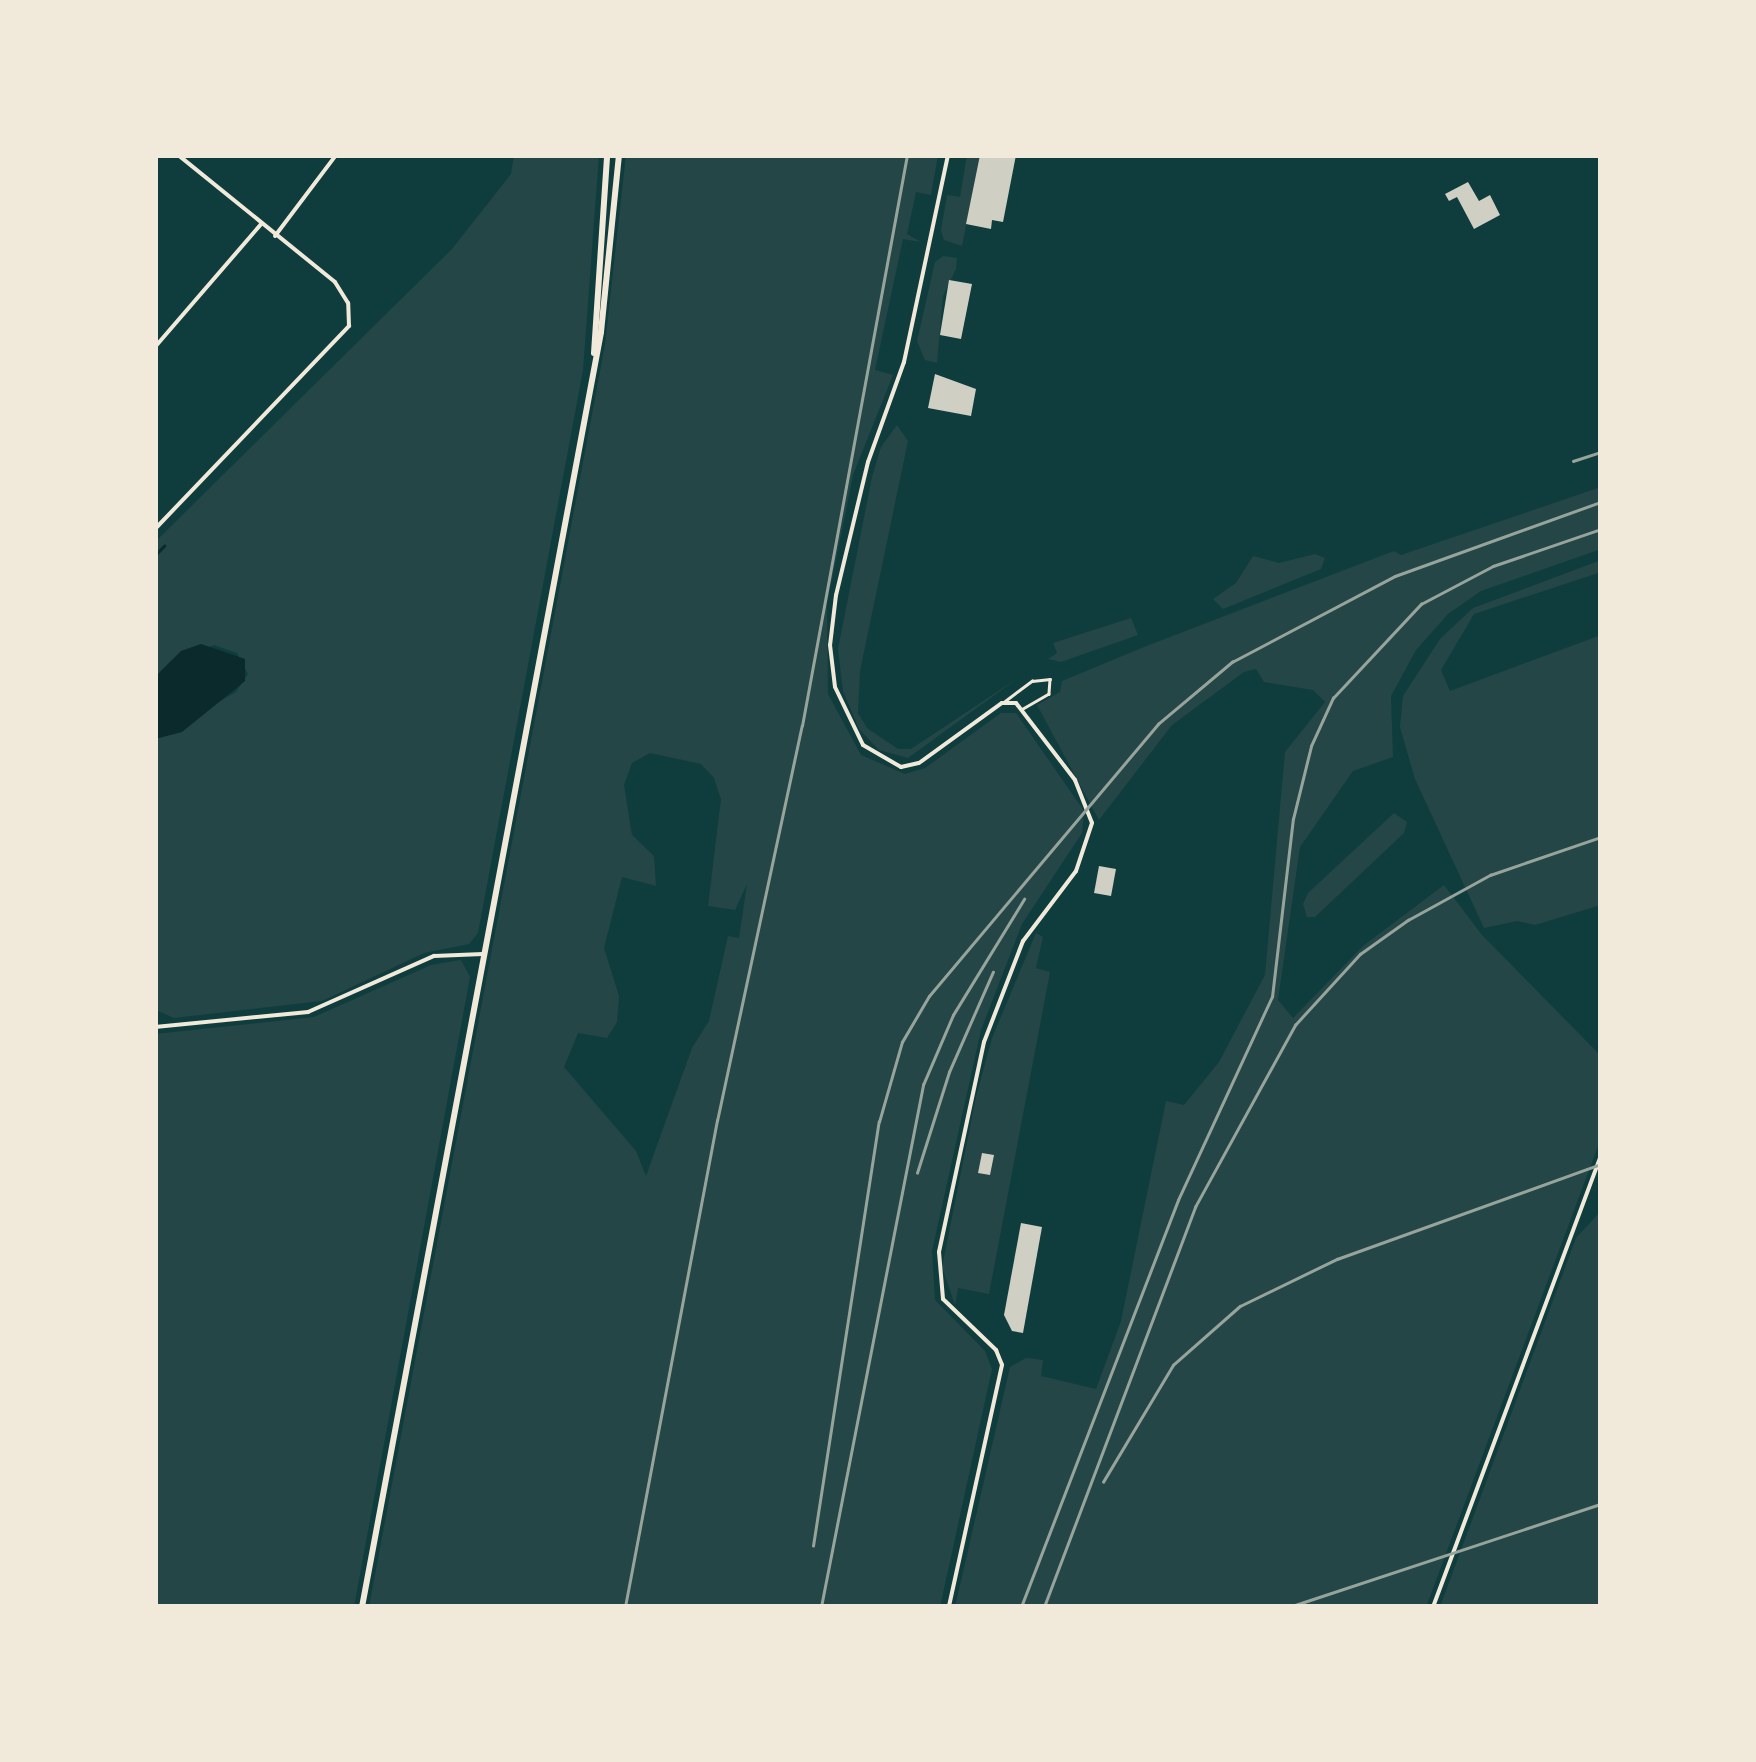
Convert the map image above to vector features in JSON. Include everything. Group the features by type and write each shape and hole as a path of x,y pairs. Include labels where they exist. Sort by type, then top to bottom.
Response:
{"main road":[{"path":"594,354 606,155"},
{"path":"362,1607 594,354 619,155"}],"street":[{"path":"155,529 349,326 348,303 335,282 178,155"},
{"path":"276,236 336,155"},
{"path":"948,155 904,362 868,462 836,596 832,667 855,734 890,765 918,763 1002,704 1023,708 1079,786 1092,828 1076,871 1023,941 984,1042 938,1252 943,1298 996,1350 1002,1366 949,1607"},
{"path":"155,347 261,224"},
{"path":"155,1027 308,1012 434,956 483,954"},
{"path":"1433,1607 1601,1156"}],"lane":[{"path":"1002,704 1032,682 1050,679 1049,694 1023,708"}],"shaded area":[{"path":"514,155 599,155 583,370 478,933 469,944 424,953 322,1001 174,1018 158,1011 155,1019 155,739 236,692 248,674 237,653 214,645 172,660 155,677 155,542 452,249 511,174"},
{"path":"626,155 938,155 931,195 916,192 907,234 921,242 903,239 875,370 893,375 853,475 827,604 828,694 861,755 905,774 925,768 1001,713 1016,713 1084,811 1082,833 1022,924 981,1030 932,1251 935,1300 985,1351 992,1369 940,1607 369,1607 605,345","holes":["650,753 701,764 714,778 721,799 708,906 735,910 747,884 739,938 728,936 709,1021 692,1048 646,1176 636,1151 564,1067 578,1033 607,1038 617,1022 619,996 604,948 622,877 656,886 654,856 632,835 624,785 632,763"]},
{"path":"967,155 980,155 962,246 944,240 941,230 947,195 960,197"},
{"path":"943,256 957,258 943,296 937,363 925,360 917,341 935,262"},
{"path":"897,425 908,441 860,671 858,713 867,728 898,749 911,749 1018,678 908,758 879,750 859,729 843,691 838,649 872,477 881,447"},
{"path":"1601,487 1601,549 1481,591 1448,614 1416,650 1391,696 1393,757 1353,771 1300,847 1278,1000 1293,1018 1363,946 1444,885 1482,935 1601,1056 1601,1138 1426,1607 955,1607 1010,1367 1026,1358 1043,1360 1041,1376 1096,1389 1121,1321 1166,1101 1184,1105 1219,1062 1265,975 1285,752 1325,702 1313,690 1264,682 1256,669 1244,672 1172,725 1099,820 1037,705 1060,692 1062,681 1144,647 1394,551 1401,555"},
{"path":"1315,554 1325,558 1321,569 1223,609 1213,599 1236,583 1253,556 1279,563"},
{"path":"1601,560 1601,572 1474,614 1441,670 1450,691 1601,635 1601,905 1535,925 1517,921 1484,928 1415,779 1400,727 1403,696 1440,639 1473,608"},
{"path":"1131,618 1138,635 1061,662 1048,659 1057,653 1053,643"},
{"path":"201,644 245,659 245,681 182,732 155,739 155,677 181,651"},
{"path":"1394,813 1407,822 1404,833 1315,917 1307,917 1303,904 1308,893"},
{"path":"1036,933 1043,937 1036,968 1050,972 989,1294 958,1288 955,1305 942,1267 976,1097 992,1038"},
{"path":"461,960 470,977 354,1607 155,1607 155,1034 314,1017 431,965"},
{"path":"1601,1211 1601,1607 1440,1607 1576,1238"}],"building":[{"path":"980,155 1016,155 1003,222 992,220 991,229 966,224"},
{"path":"1468,182 1479,201 1490,195 1500,215 1474,229 1457,197 1449,201 1445,194"},
{"path":"949,280 972,284 961,339 940,335"},
{"path":"935,374 976,389 971,416 928,408"},
{"path":"1099,866 1116,869 1111,896 1094,893"},
{"path":"982,1153 994,1155 990,1175 978,1173"},
{"path":"1021,1223 1042,1227 1023,1333 1012,1331 1004,1315"}],"waterway":[{"path":"155,555 164,546"}],"railway":[{"path":"625,1607 717,1121 802,726 907,155"},
{"path":"1573,461 1601,452"},
{"path":"813,1546 879,1122 902,1042 929,996 1158,724 1232,662 1395,576 1601,502"},
{"path":"1021,1607 1178,1200 1272,997 1293,819 1311,746 1333,698 1421,604 1493,566 1601,529"},
{"path":"1044,1607 1195,1207 1295,1025 1360,954 1408,920 1490,875 1601,837"},
{"path":"821,1607 923,1085 953,1015 1024,899"},
{"path":"917,1173 949,1072 993,972"},
{"path":"1103,1482 1173,1365 1240,1306 1337,1259 1601,1164"},
{"path":"1289,1607 1601,1504"}]}
